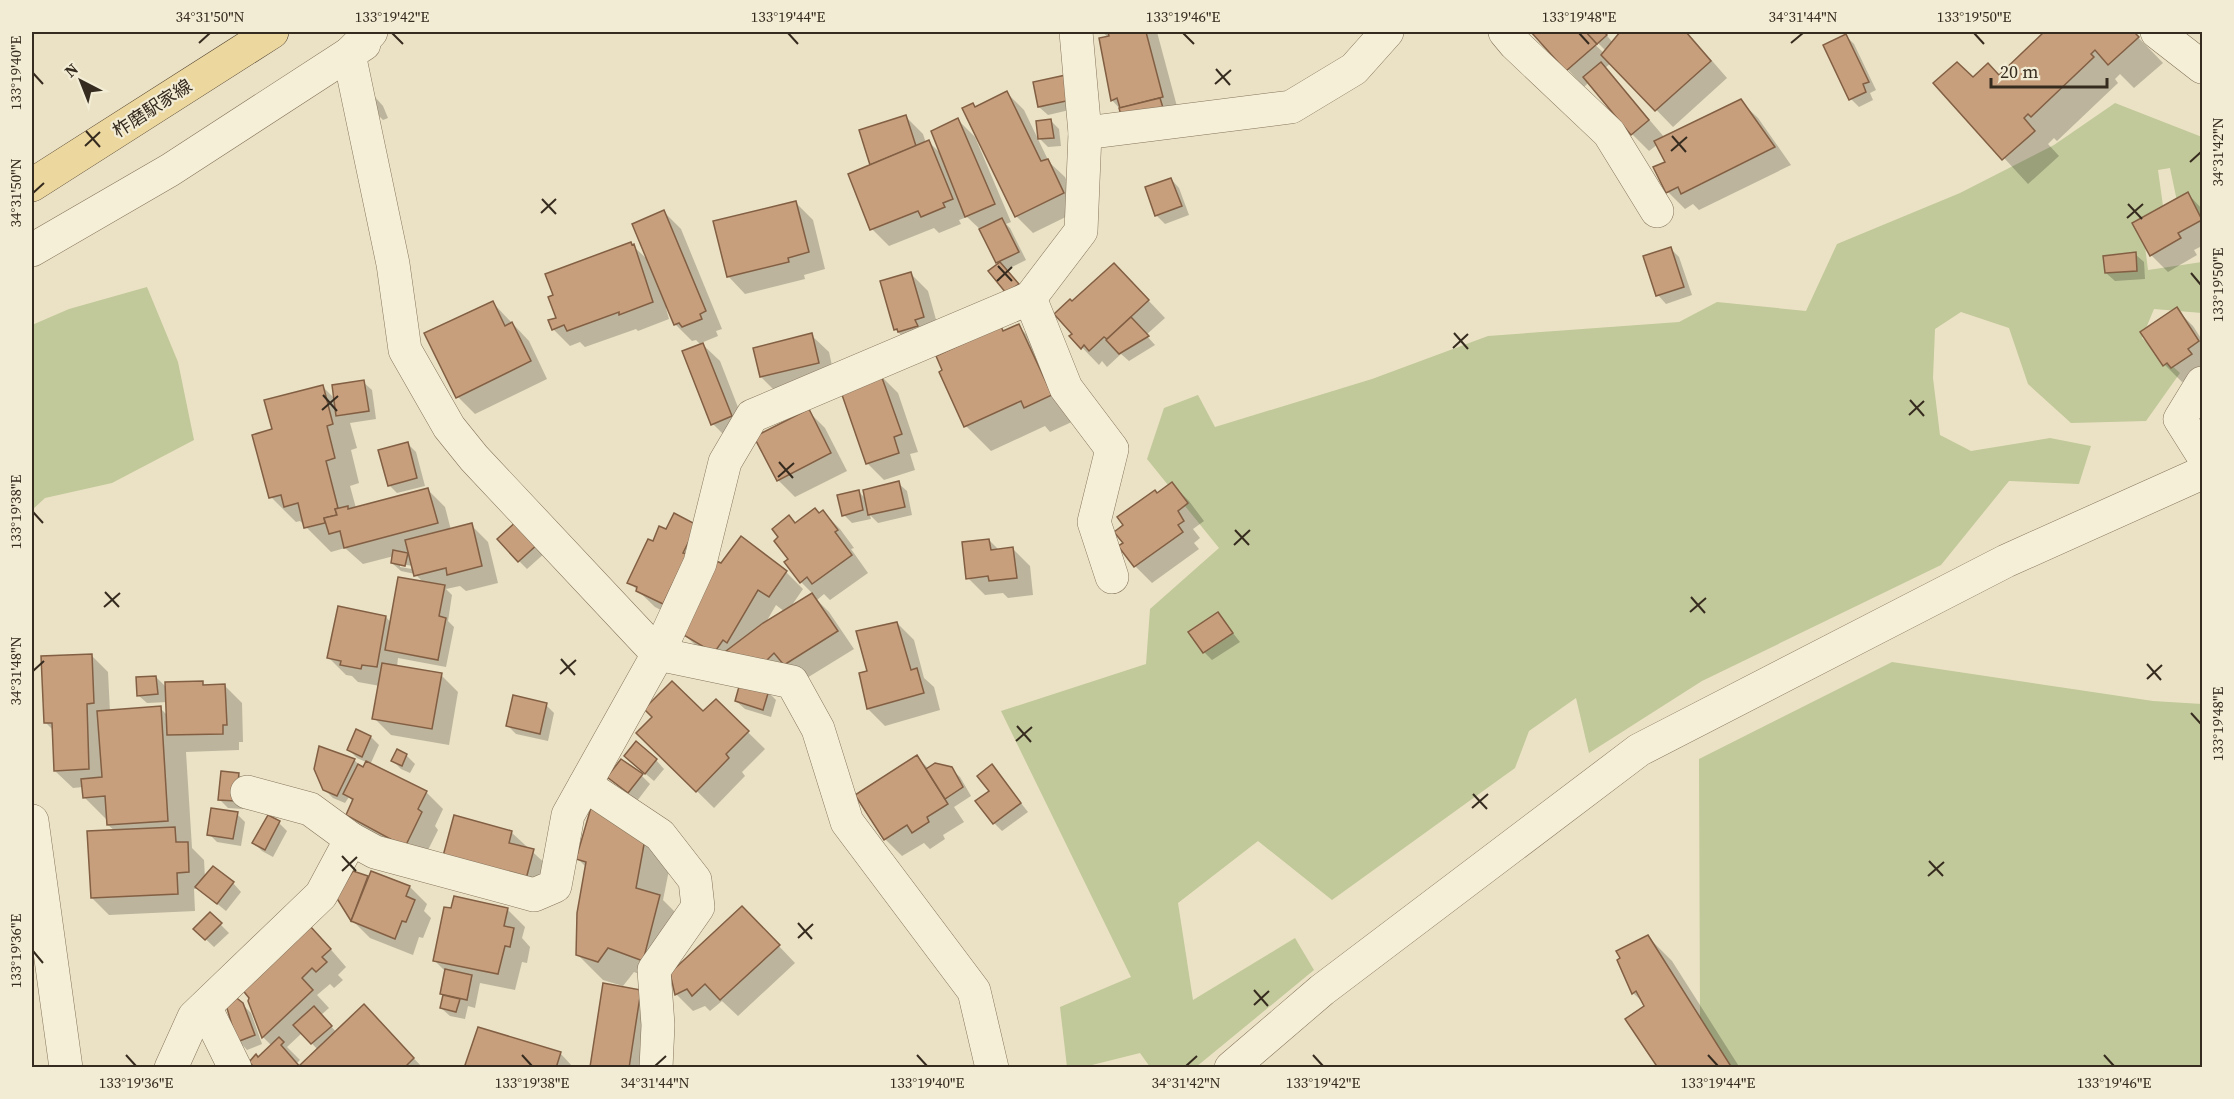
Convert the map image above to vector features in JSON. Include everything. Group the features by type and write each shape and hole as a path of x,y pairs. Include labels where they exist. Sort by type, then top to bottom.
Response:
{"main road":[{"name":"柞磨駅家線","path":"32,185 272,32"}],"street":[{"path":"32,250 170,170 360,43 383,32"},
{"path":"247,792 310,808 351,839 375,852 534,895 555,886 568,815 658,654 700,563 725,462 752,416 1029,298 1081,231 1085,133 1076,32"},
{"path":"1085,133 1291,108 1354,69 1387,32"},
{"path":"1505,32 1609,133 1657,211"},
{"path":"2157,32 2202,67"},
{"path":"360,43 405,350 449,427 474,458 658,654 792,682 818,729 848,822 974,991 992,1068"},
{"path":"1029,298 1066,388 1112,448 1094,522 1112,578"},
{"path":"2202,382 2180,418 2202,454"},
{"path":"1231,1068 1322,990 1639,750 2006,561 2202,473"},
{"path":"585,785 660,835 695,880 698,907 654,970 658,1025 656,1068"},
{"path":"32,821 66,1068"},
{"path":"171,1068 194,1017 321,895 351,839"},
{"path":"205,1006 236,1068"}],"green space":[{"path":"2115,103 2202,137 2202,224 2178,206 2170,168 2158,170 2164,213 2142,222 2148,270 2202,262 2202,313 2154,309 2142,338 2180,373 2146,421 2071,423 2028,384 2009,328 1961,312 1935,329 1933,378 1940,435 1971,451 2050,438 2091,446 2079,484 2009,481 1941,565 1702,681 1589,753 1576,698 1529,731 1515,768 1332,900 1258,841 1178,903 1193,1000 1295,938 1314,970 1196,1067 1150,1067 1140,1053 1084,1067 1067,1067 1060,1007 1131,977 1001,711 1146,664 1150,609 1219,548 1147,459 1164,408 1198,395 1215,427 1372,379 1488,336 1679,322 1717,302 1806,311 1837,244 1960,193 2054,145"},
{"path":"147,287 178,362 194,440 112,483 45,498 32,510 32,325 69,309"},
{"path":"1892,662 2153,701 2202,704 2202,1067 1718,1067 1700,1018 1699,759"}],"building":[{"path":"1108,32 1146,32 1163,97 1120,108 1117,98 1111,101 1099,38 1109,36"},
{"path":"1531,32 1586,32 1597,44 1566,71"},
{"path":"1586,32 1604,32 1607,35 1597,44"},
{"path":"1620,32 1686,32 1711,61 1655,111 1601,55"},
{"path":"2044,32 2134,32 2139,37 2108,65 2095,50 2091,54 2094,57 2031,117 2028,114 2024,118 2035,131 2002,160 1933,83 1957,62 1973,77 1988,63 1999,75"},
{"path":"1846,34 1869,82 1863,84 1866,92 1849,100 1823,45"},
{"path":"1601,62 1649,120 1631,135 1583,77"},
{"path":"1066,75 1071,100 1038,107 1033,82"},
{"path":"1007,91 1041,161 1048,159 1064,193 1015,217 962,108 973,103 975,107"},
{"path":"1160,98 1164,111 1122,119 1119,108"},
{"path":"1741,99 1775,147 1681,194 1678,187 1666,193 1653,167 1665,162 1654,141"},
{"path":"906,115 916,146 870,165 859,130"},
{"path":"958,118 995,204 965,217 931,131"},
{"path":"1051,119 1054,138 1038,139 1036,121"},
{"path":"929,140 953,199 943,203 945,207 921,217 918,211 870,230 848,174"},
{"path":"1171,178 1182,206 1155,216 1145,187"},
{"path":"2188,192 2202,220 2178,233 2181,238 2150,256 2132,223"},
{"path":"796,201 809,252 788,258 789,262 727,277 713,221"},
{"path":"664,210 706,311 700,314 702,319 682,327 679,323 674,325 632,224"},
{"path":"1002,218 1019,252 996,263 979,229"},
{"path":"631,242 632,245 634,244 653,302 567,331 564,325 552,330 548,320 556,318 548,297 553,295 545,274"},
{"path":"1671,247 1684,287 1656,296 1643,256"},
{"path":"2136,252 2137,271 2105,273 2103,256"},
{"path":"1000,262 1019,284 1006,293 988,271"},
{"path":"1114,263 1149,300 1107,339 1104,337 1089,351 1084,345 1081,349 1069,336 1072,334 1054,314"},
{"path":"911,272 924,317 915,320 918,326 898,332 897,329 894,330 880,281"},
{"path":"493,301 505,326 512,322 531,361 456,398 424,333"},
{"path":"2177,307 2199,341 2188,349 2192,354 2171,368 2167,363 2163,366 2140,332"},
{"path":"1131,317 1149,336 1119,354 1106,340"},
{"path":"1019,324 1052,395 1024,408 1021,401 964,427 939,372 942,370 936,356 1001,326 1003,331"},
{"path":"812,333 819,363 760,377 753,348"},
{"path":"703,343 732,416 711,425 682,351"},
{"path":"881,375 902,434 894,437 899,453 866,464 840,389"},
{"path":"364,380 369,411 336,416 332,385"},
{"path":"323,385 333,424 327,426 335,458 326,461 338,508 335,509 337,515 324,518 325,523 304,528 298,503 284,507 281,495 269,498 252,435 272,429 264,400"},
{"path":"809,409 831,453 777,481 754,437"},
{"path":"408,442 417,478 388,486 378,450"},
{"path":"899,481 905,507 868,515 863,490"},
{"path":"1172,482 1188,503 1178,511 1184,521 1178,525 1183,532 1134,567 1118,546 1123,543 1114,532 1123,525 1117,517 1155,490 1157,493"},
{"path":"428,488 438,523 344,548 340,531 329,534 324,518 337,515 335,509 348,506 348,509"},
{"path":"859,490 863,510 842,516 837,495"},
{"path":"815,508 819,513 823,510 838,530 835,532 852,555 812,584 807,577 800,583 784,562 788,559 774,541 778,537 772,529 789,515 795,523"},
{"path":"674,513 697,525 683,553 687,554 663,604 636,591 637,587 627,583 648,539 653,541 659,526 666,529"},
{"path":"518,520 539,543 518,562 497,539"},
{"path":"472,523 482,566 447,575 446,568 414,576 405,540"},
{"path":"741,536 787,571 769,597 758,590 727,643 723,640 714,653 682,634 714,560 721,563"},
{"path":"989,539 991,550 1013,547 1017,578 989,581 988,576 966,579 962,542"},
{"path":"393,550 408,553 405,566 391,563"},
{"path":"398,577 445,585 439,616 446,618 438,660 385,650"},
{"path":"812,593 838,631 784,665 774,653 761,666 726,651 763,623"},
{"path":"338,606 386,616 377,667 362,665 361,669 340,665 341,661 327,658"},
{"path":"1218,612 1233,633 1203,653 1188,632"},
{"path":"897,622 911,670 917,668 924,693 867,709 859,673 867,671 856,631"},
{"path":"92,654 94,703 87,704 89,769 54,771 52,723 44,723 41,656"},
{"path":"382,663 442,673 432,729 372,719"},
{"path":"156,676 158,694 137,696 136,677"},
{"path":"203,681 203,685 225,684 227,725 223,725 223,734 167,735 165,682"},
{"path":"672,681 703,711 716,699 749,731 726,754 729,758 696,792 636,733 652,717 644,709"},
{"path":"740,683 769,690 763,710 735,701"},
{"path":"513,695 547,703 540,734 506,726"},
{"path":"161,706 168,821 107,825 105,796 83,798 81,779 102,777 97,711"},
{"path":"356,729 371,736 362,757 347,750"},
{"path":"636,741 657,759 645,774 624,756"},
{"path":"319,746 355,759 337,796 323,790 314,769"},
{"path":"397,749 407,754 402,766 391,761"},
{"path":"917,755 948,804 927,817 929,822 912,833 907,825 884,840 855,795"},
{"path":"621,759 643,774 628,793 607,777"},
{"path":"366,761 427,791 418,809 422,812 405,847 346,815 353,799 343,794 358,764 363,767"},
{"path":"935,763 952,767 963,787 945,799 926,769"},
{"path":"992,764 1021,803 993,824 975,801 989,791 977,776"},
{"path":"221,771 239,773 236,801 218,800"},
{"path":"592,804 645,839 636,888 660,895 643,961 608,948 598,962 576,955 577,913 586,862 576,859"},
{"path":"211,808 238,812 233,839 207,835"},
{"path":"268,815 280,821 265,850 252,843"},
{"path":"454,815 512,831 509,843 534,849 526,879 443,856"},
{"path":"175,827 176,842 188,842 189,872 177,873 178,894 91,898 87,831"},
{"path":"213,866 234,882 217,904 195,887"},
{"path":"353,871 368,876 351,921 336,897"},
{"path":"371,871 410,886 406,896 415,900 406,922 402,921 395,939 351,921"},
{"path":"454,896 508,908 504,926 514,928 510,947 505,946 498,974 433,961 444,907 451,908"},
{"path":"742,906 780,945 720,1000 705,984 692,996 687,989 675,995 670,973"},
{"path":"210,912 222,923 205,940 193,929"},
{"path":"310,926 331,949 322,957 327,962 316,972 312,968 302,978 313,990 262,1038 248,1001 249,998 241,988"},
{"path":"1648,935 1732,1068 1658,1068 1625,1019 1644,1006 1636,991 1632,994 1617,960 1620,958 1616,951"},
{"path":"445,969 472,975 467,1000 440,994"},
{"path":"603,983 641,990 629,1068 590,1067"},
{"path":"443,995 460,999 456,1012 440,1008"},
{"path":"234,996 243,1003 255,1035 237,1042 226,1005"},
{"path":"364,1004 414,1058 404,1068 301,1068 299,1066"},
{"path":"314,1006 332,1026 311,1044 293,1025"},
{"path":"478,1027 561,1052 556,1068 464,1068"},
{"path":"279,1037 284,1042 281,1045 301,1068 255,1068 249,1062 256,1054 258,1057"}]}
